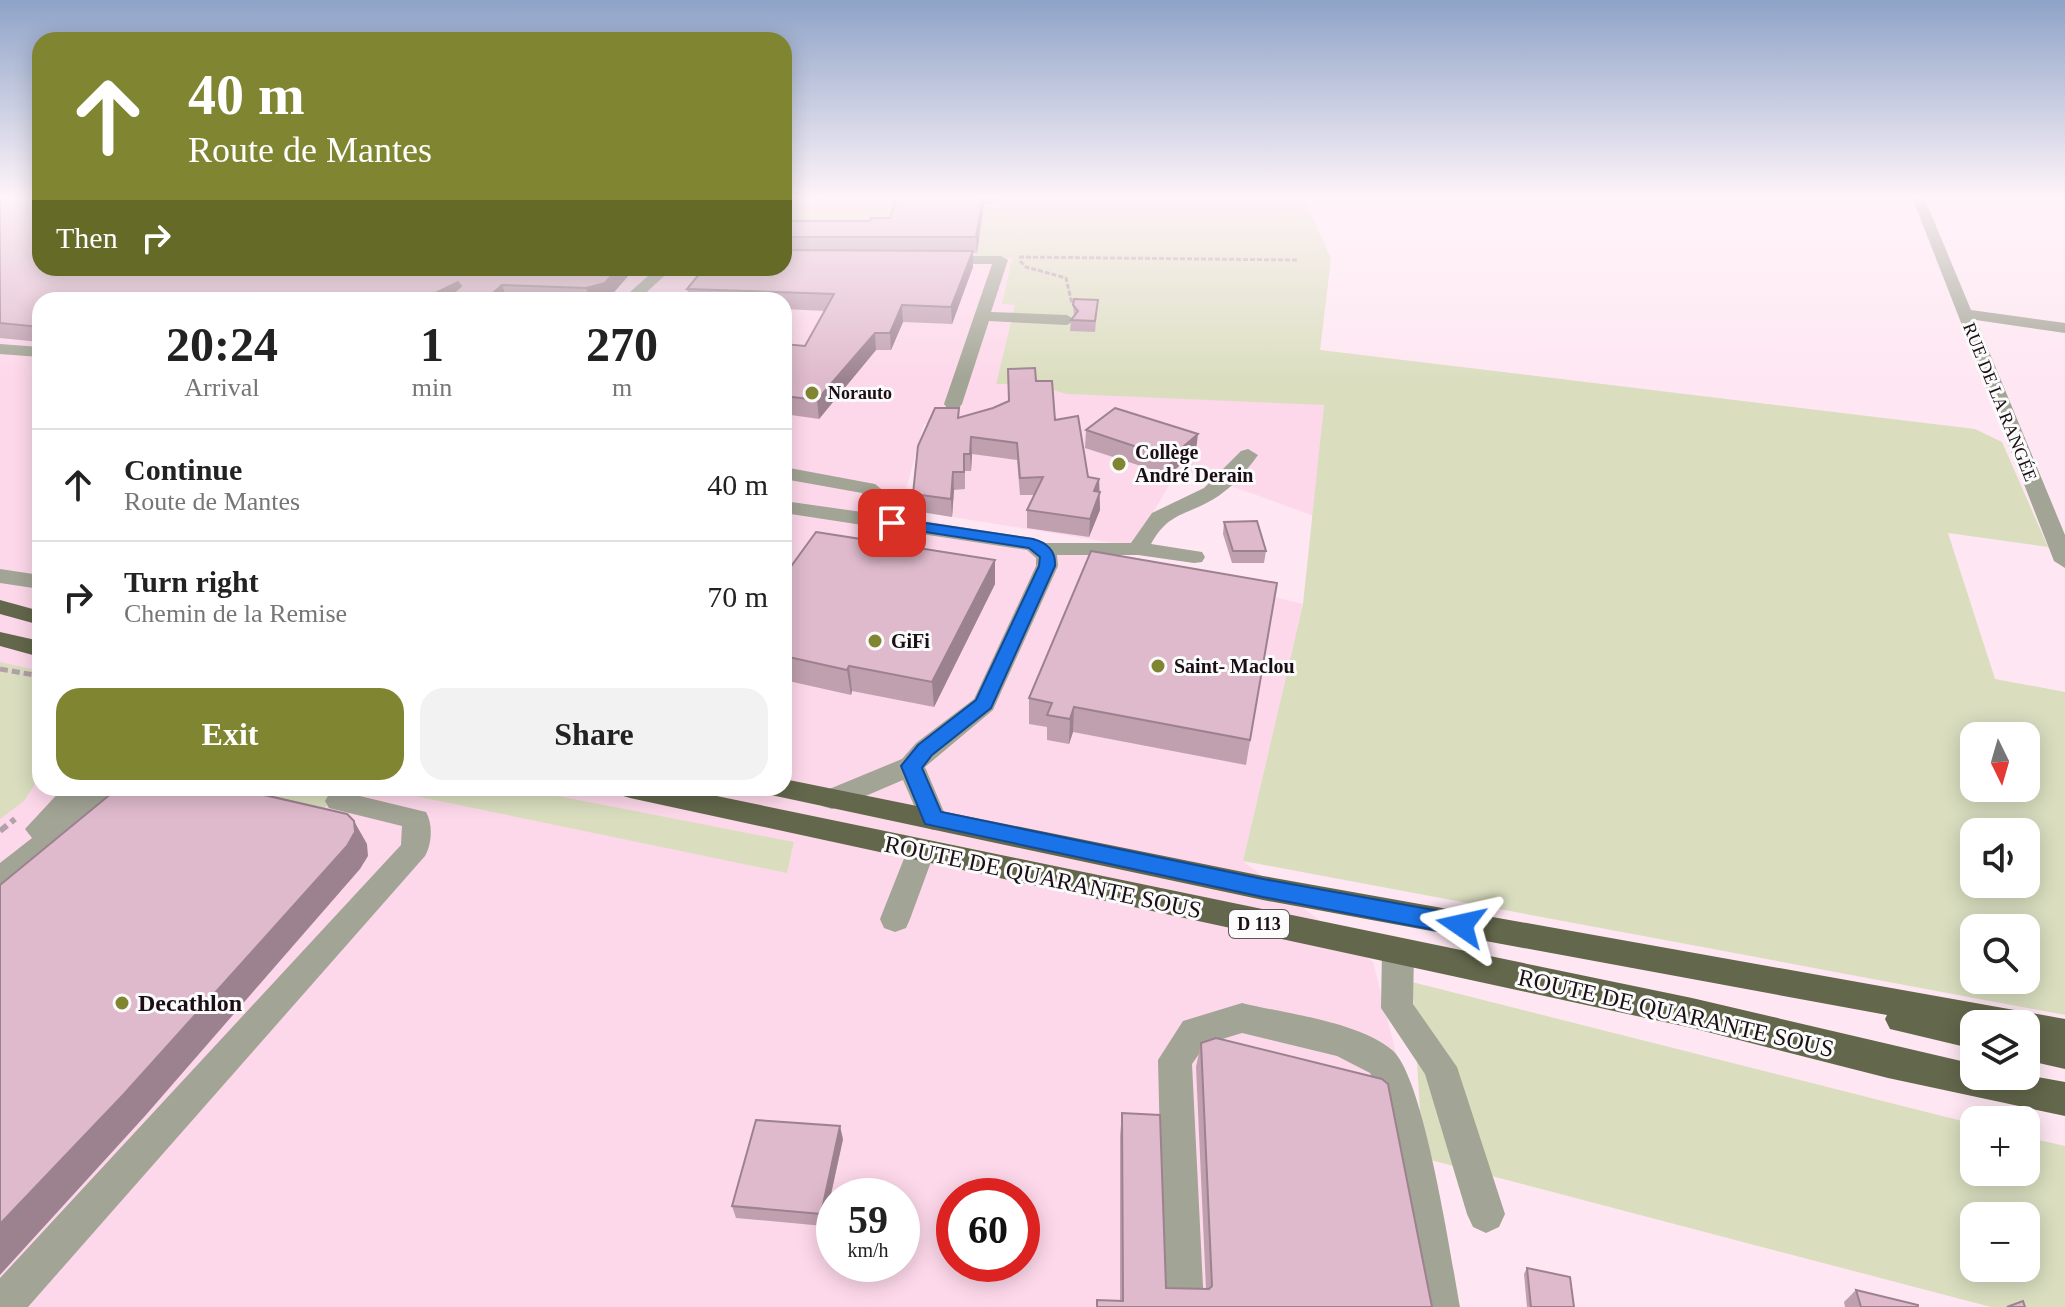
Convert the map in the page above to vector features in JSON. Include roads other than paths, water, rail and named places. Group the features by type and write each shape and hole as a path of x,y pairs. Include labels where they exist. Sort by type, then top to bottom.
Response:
{"main road":[{"path":"0,607 32,616"},
{"path":"0,639 32,647"},
{"name":"D 113","path":"792,790 933,819"},
{"name":"ROUTE DE QUARANTE SOUS","path":"667,796 1692,1013 2065,1102"},
{"name":"ROUTE DE QUARANTE SOUS","path":"933,819 1263,888 1960,1014"},
{"name":"ROUTE DE QUARANTE SOUS","path":"1461,925 1960,1031"},
{"path":"2040,1029 2065,1034"},
{"path":"2040,1048 2065,1054"}],"street":[{"name":"RUE DE LA RANGÉE","path":"1943,258 2065,561"},
{"path":"924,260 1001,260 953,404"},
{"path":"637,292 656,276"},
{"path":"1965,314 2065,328"},
{"path":"983,316 1067,320"},
{"path":"0,349 32,351"},
{"path":"1138,549 1154,522 1216,488 1235,473 1248,455"},
{"path":"792,478 823,497 831,523 869,519 1033,544 1048,557 1047,566 984,704 958,736 911,766 832,799"},
{"path":"792,505 868,488 875,492 876,502 869,519"},
{"path":"792,491 823,497"},
{"path":"1042,549 1138,549 1194,557"},
{"path":"0,576 32,581"},
{"path":"911,766 933,819"},
{"path":"0,862 72,796"},
{"path":"0,880 106,796"},
{"path":"1,1307 415,848 416,819 339,801"},
{"path":"895,919 921,851"},
{"path":"1398,952 1397,1008 1440,1067 1486,1214"},
{"path":"1184,1307 1175,1060 1195,1032 1242,1018 1344,1042 1382,1062 1402,1103 1440,1307"}],"place":[{"name":"Norauto","path":"812,393"},
{"name":"Collège André Derain","path":"1119,464"},
{"name":"GiFi","path":"875,641"},
{"name":"Saint- Maclou","path":"1158,666"},
{"name":"Decathlon","path":"122,1003"}]}
